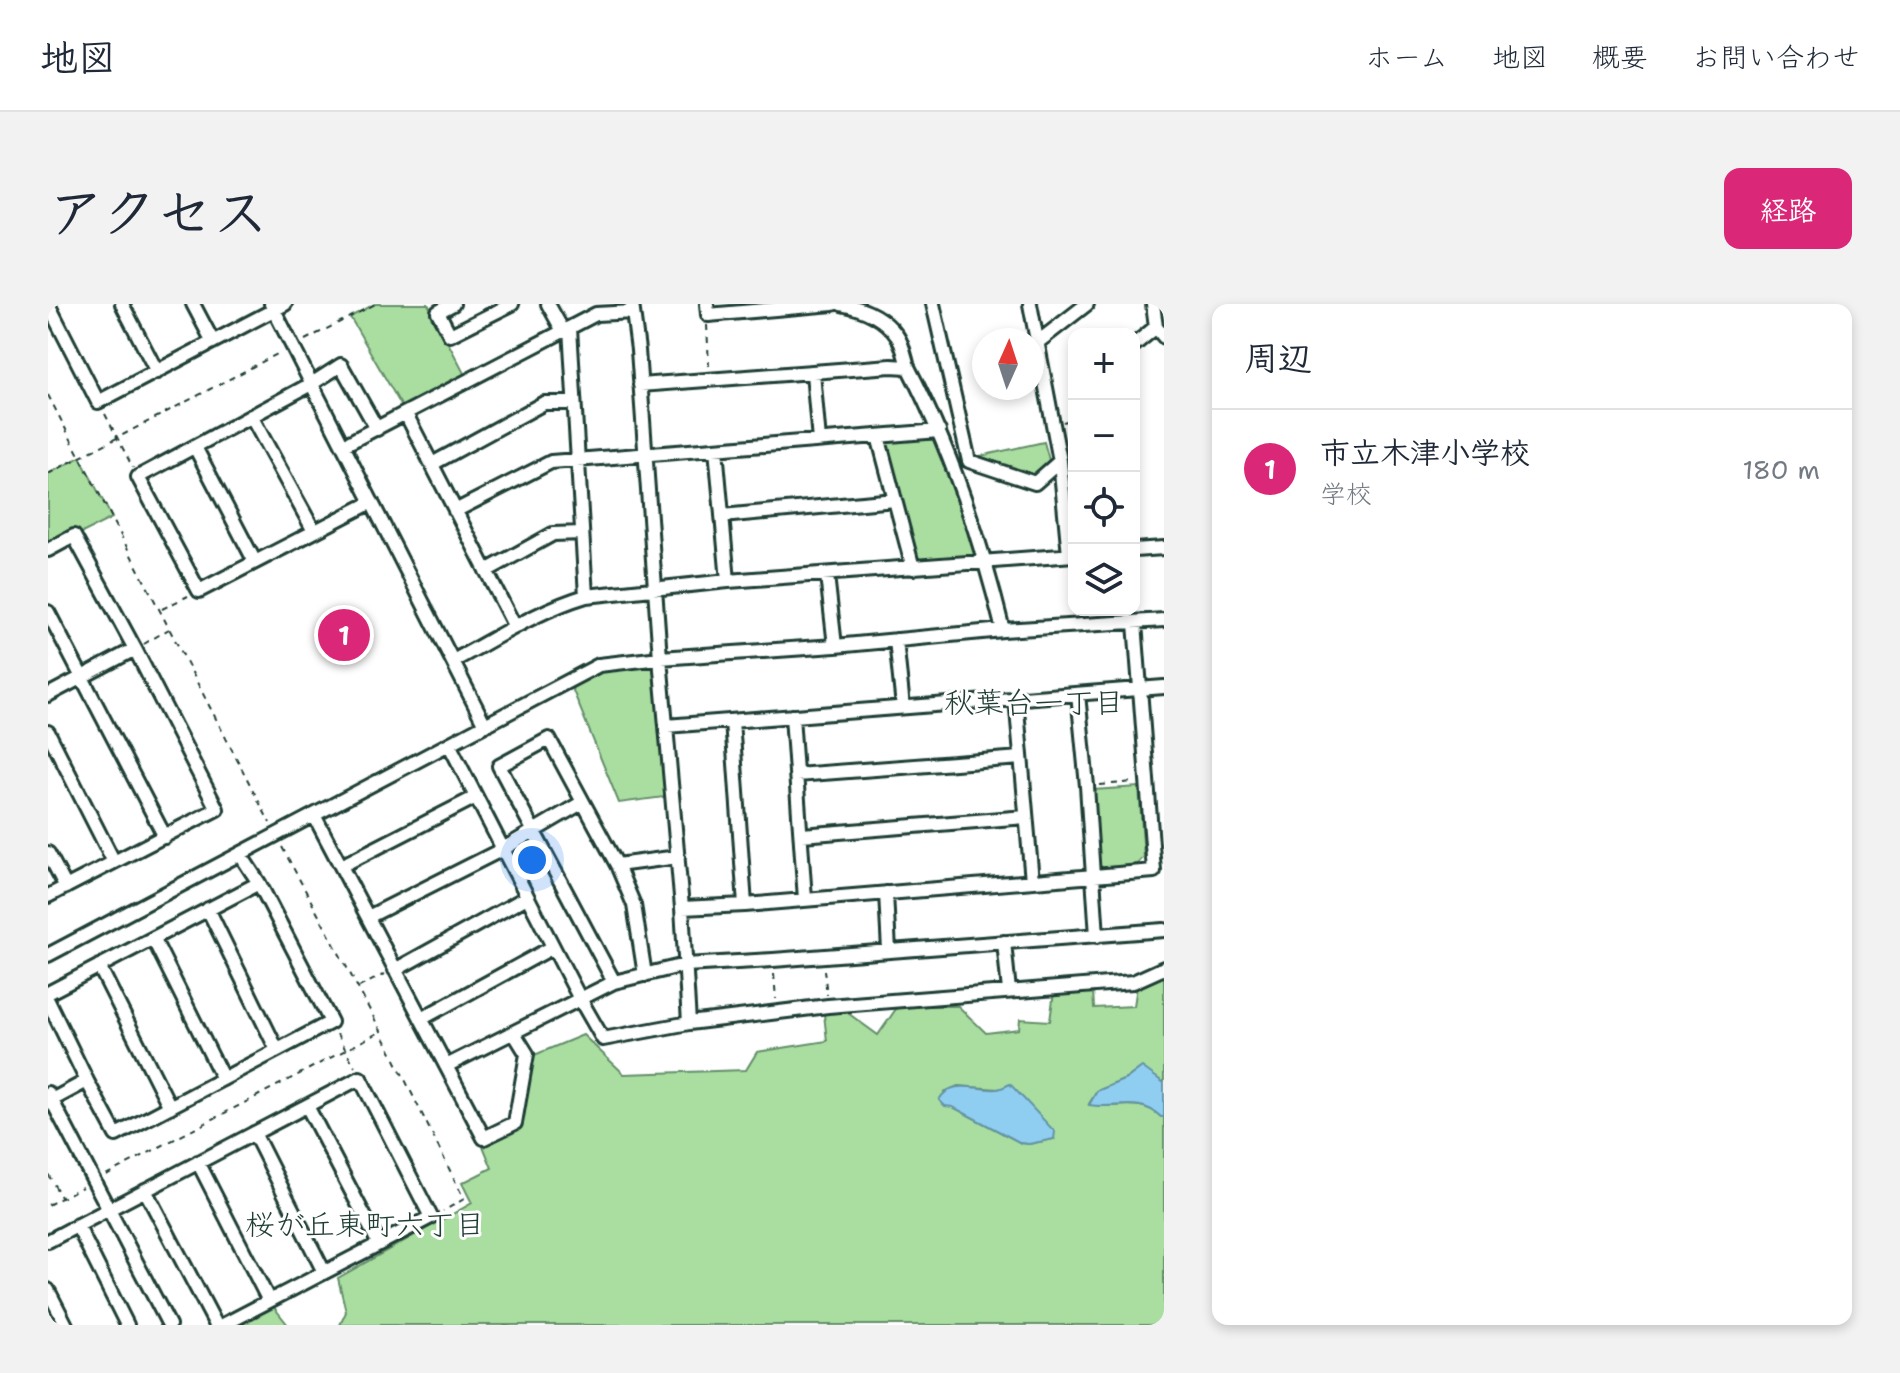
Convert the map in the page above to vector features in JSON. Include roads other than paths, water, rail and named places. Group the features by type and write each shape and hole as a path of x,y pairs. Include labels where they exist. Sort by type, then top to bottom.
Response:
{"street":[{"path":"48,304 98,402 277,306 294,346 485,725"},
{"path":"122,304 157,372"},
{"path":"193,304 213,342"},
{"path":"453,304 438,312 450,335 512,304"},
{"path":"548,304 567,329 586,596"},
{"path":"707,310 833,304"},
{"path":"841,304 859,307 880,319 898,337 908,367 932,413 986,562 1003,630"},
{"path":"933,304 969,461 1035,483 1060,461"},
{"path":"1030,304 1035,328"},
{"path":"1044,337 1087,304"},
{"path":"1140,342 1160,332 1153,304"},
{"path":"344,445 596,314 632,308 689,1023"},
{"path":"372,502 199,591 138,477 341,365 377,429"},
{"path":"640,385 908,367"},
{"path":"813,373 819,441"},
{"path":"1044,374 1071,544"},
{"path":"432,464 544,403 574,403"},
{"path":"406,414 515,627"},
{"path":"251,416 314,531"},
{"path":"455,511 551,462 939,431"},
{"path":"878,436 913,568"},
{"path":"195,447 255,562"},
{"path":"716,449 728,581"},
{"path":"722,516 895,500"},
{"path":"486,571 553,534 582,533"},
{"path":"48,550 74,536 217,809 48,896"},
{"path":"1140,550 1164,548"},
{"path":"453,661 515,627 586,596 728,581 1068,555"},
{"path":"827,575 835,646"},
{"path":"48,612 165,837"},
{"path":"48,955 599,665 1003,630 1164,620"},
{"path":"682,908 1159,871 1135,623"},
{"path":"896,640 903,707"},
{"path":"48,695 135,649"},
{"path":"666,726 1164,687"},
{"path":"1078,694 1097,936"},
{"path":"1016,698 1032,881"},
{"path":"792,716 805,899"},
{"path":"732,721 745,905"},
{"path":"48,732 114,862"},
{"path":"614,982 499,766 549,739 617,865 634,905 645,975"},
{"path":"449,744 603,1039 689,1023 828,1006 1133,982 1164,968"},
{"path":"796,775 1021,758"},
{"path":"341,866 476,797"},
{"path":"368,917 503,849 583,802"},
{"path":"314,815 484,1138 515,1123 527,1054 514,1033"},
{"path":"802,835 1026,817"},
{"path":"48,853 66,887"},
{"path":"48,1001 116,1135 331,1022 259,883 240,854"},
{"path":"617,865 678,857"},
{"path":"48,993 259,883"},
{"path":"886,893 889,951"},
{"path":"395,970 527,897"},
{"path":"208,909 277,1050"},
{"path":"446,1066 614,982 685,965 1164,930"},
{"path":"153,938 223,1079"},
{"path":"1004,942 1009,991"},
{"path":"421,1019 553,947"},
{"path":"99,966 170,1107"},
{"path":"48,1241 360,1078 431,1217 223,1325"},
{"path":"87,1081 49,1098 169,1325"},
{"path":"307,1106 379,1244"},
{"path":"254,1133 324,1272"},
{"path":"198,1162 269,1301"},
{"path":"145,1190 216,1325"},
{"path":"77,1225 127,1325"},
{"path":"48,1290 66,1325"}],"water":[{"path":"1142,1067 1164,1083 1164,1117 1136,1105 1089,1105 1097,1091 1126,1079"},
{"path":"1010,1084 1055,1132 1054,1139 1021,1143 953,1107 945,1106 939,1100 944,1093 958,1087 997,1089"}],"place":[{"name":"市立木津小学校","path":"344,635"}],"district":[{"name":"秋葉台一丁目","path":"1034,703"},
{"name":"桜が丘東町六丁目","path":"365,1225"}]}
